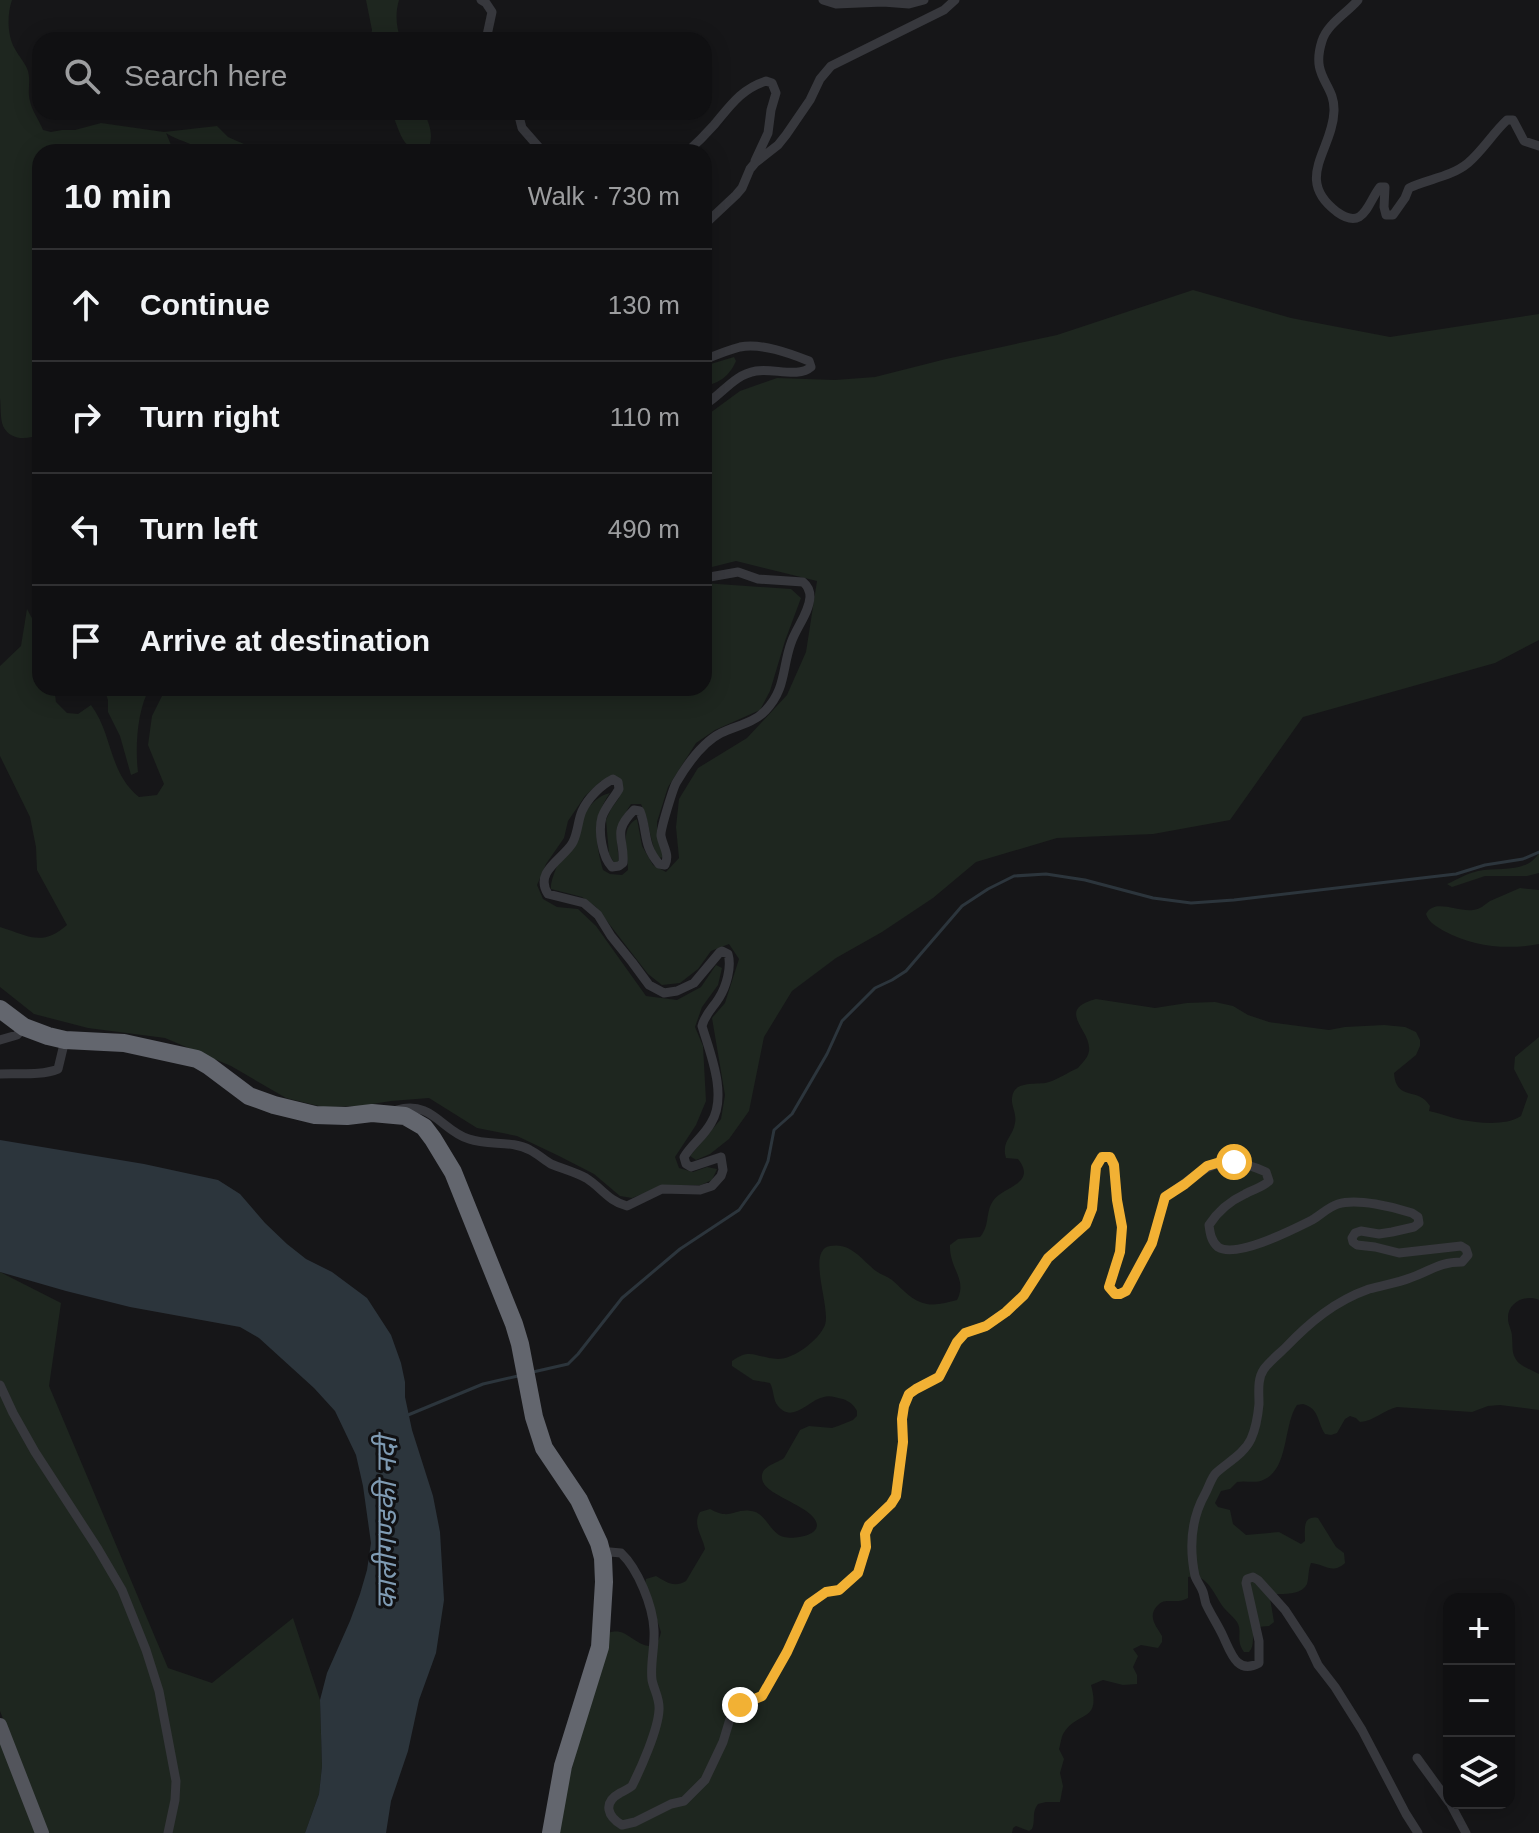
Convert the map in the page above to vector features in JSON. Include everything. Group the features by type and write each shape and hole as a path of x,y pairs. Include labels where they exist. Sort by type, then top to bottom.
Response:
{"highway":[{"path":"0,1009 39,1034 65,1040 124,1043 197,1059 249,1096 296,1111 331,1117 372,1113 405,1116 424,1127 443,1154 477,1229 514,1324 534,1417 544,1448 579,1500 603,1558 600,1647 563,1766 551,1833"}],"main road":[{"path":"0,1725 42,1833"}],"street":[{"path":"481,0 492,12 488,32"},
{"path":"823,0 836,4 909,4 924,0"},
{"path":"712,217 742,188 755,163 778,145 831,66 944,10 955,0"},
{"path":"1358,0 1323,37 1317,62 1335,109 1317,183 1322,198 1337,211 1346,218 1356,219 1364,215 1380,187 1385,187 1386,215 1393,215 1409,188 1466,165 1507,120 1513,120 1524,141 1539,146"},
{"path":"695,144 740,94 766,81 772,83 776,93 768,133 755,163"},
{"path":"520,120 522,128 536,144"},
{"path":"712,357 750,346 801,358 809,361 811,367 804,372 765,370 747,373 712,398"},
{"path":"388,1116 398,1109 418,1109 435,1116 467,1139 519,1145 548,1162 589,1179 615,1202 627,1206 662,1189 707,1188 721,1176 721,1157 691,1167 684,1157 716,1114 716,1072 702,1026 724,986 730,967 728,954 720,952 699,978 684,989 664,993 649,985 598,915 584,903 548,894 544,888 552,864 575,839 583,810 604,783 613,779 618,782 619,789 602,817 601,829 608,862 612,867 623,863 621,826 634,810 640,811 643,817 646,845 659,864 665,865 668,855 660,833 675,784 705,745 717,735 756,718 767,710 779,692 790,646 808,606 808,586 803,582 758,579 738,572 712,577"},
{"path":"0,1040 17,1035 24,1027"},
{"path":"0,1074 52,1072 58,1069 65,1040"},
{"path":"603,1558 610,1552 621,1553 631,1562 648,1600 655,1632 652,1682 658,1695 659,1710 653,1735 632,1786 610,1802 608,1811 612,1819 622,1825 684,1801 705,1780 723,1742 733,1709 762,1696 809,1604 826,1592 839,1590 858,1573 869,1525 896,1496 903,1442 902,1419 909,1394 939,1377 965,1333 986,1326 1006,1312 1024,1295 1048,1258 1086,1224 1092,1209 1096,1167 1102,1157 1110,1157 1114,1165 1122,1227 1120,1252 1109,1287 1115,1294 1126,1291 1152,1243 1165,1197 1207,1166 1217,1163 1251,1165 1266,1172 1269,1181 1263,1188 1241,1195 1216,1214 1209,1225 1212,1240 1225,1250 1268,1241 1341,1203 1353,1202 1407,1211 1418,1217 1419,1223 1414,1227 1379,1234 1361,1231 1355,1233 1353,1242 1399,1253 1461,1246 1468,1255 1462,1262 1438,1265 1409,1279 1369,1289 1341,1301 1299,1332 1263,1370 1258,1387 1257,1420 1250,1441 1211,1481 1198,1505 1192,1548 1196,1579 1233,1659 1251,1668 1259,1663 1259,1641 1248,1597 1247,1579 1253,1577 1285,1610 1310,1648 1362,1730 1418,1833"},
{"path":"0,1385 35,1452 122,1590 146,1650 159,1691 176,1781 168,1833"},
{"path":"1417,1758 1443,1794"},
{"path":"1453,1809 1466,1833"}],"shaded area":[{"path":"0,0 12,0 10,38 28,71 32,120 38,120 43,130 75,130 101,123 164,132 217,126 228,137 244,144 189,144 166,133 171,144 32,144 32,436 15,437 6,431 2,423"},
{"path":"366,0 399,0 399,32 372,30"},
{"path":"394,120 427,120 431,140 430,144 407,144"},
{"path":"1193,290 1291,318 1390,337 1539,314 1539,640 1495,663 1303,717 1230,820 1153,834 1057,838 976,862 933,898 836,958 792,991 764,1037 749,1111 729,1139 710,1154 696,1160 690,1156 721,1119 725,1095 712,1018 725,1003 739,959 729,944 711,951 698,969 680,983 662,985 648,974 596,907 582,897 551,889 560,860 589,807 610,793 600,812 597,830 603,870 622,875 628,870 626,834 631,823 637,819 642,846 653,865 666,872 679,858 676,827 679,799 698,768 747,738 787,695 806,652 817,581 736,561 712,567 712,412 740,391 777,378 835,380 875,377 1057,335"},
{"path":"734,357 736,361 727,375 712,384 712,364"},
{"path":"712,584 791,589 801,598 770,691 760,710 715,730 696,743 668,787 657,822 657,836 665,857 658,858 641,804 631,804 619,826 619,862 615,864 609,854 606,820 619,798 622,783 601,781 585,796 568,821 564,838 546,864 537,885 543,899 557,907 578,909 596,926 646,996 677,1000 701,987 716,965 722,968 718,985 702,1007 695,1027 703,1046 706,1101 696,1125 675,1157 679,1168 693,1172 707,1167 717,1169 712,1180 701,1185 666,1185 632,1198 620,1196 594,1174 559,1156 517,1136 477,1128 429,1098 323,1107 286,1098 231,1066 165,1038 88,1028 34,1014 0,987 0,927 42,938 67,925 37,870 30,817 0,756 0,666 21,646 27,609 32,618 32,696 55,696 56,702 67,713 78,714 91,705 116,765 139,797 157,795 164,784 148,745 152,716 162,696 712,696"},
{"path":"107,696 146,696 138,729 138,772 131,775 120,736 108,712"},
{"path":"1539,853 1539,873 1485,876 1452,887 1447,884 1478,871 1520,867 1534,860"},
{"path":"1520,888 1539,890 1539,944 1503,947 1478,944 1436,926 1426,914 1440,906 1476,909"},
{"path":"1096,999 1155,1008 1215,1002 1233,1006 1269,1022 1329,1030 1384,1025 1405,1027 1416,1032 1420,1046 1416,1055 1394,1073 1399,1088 1420,1096 1430,1106 1429,1111 1476,1122 1500,1122 1521,1116 1528,1096 1514,1069 1515,1057 1539,1037 1539,1300 1529,1298 1518,1301 1511,1308 1508,1319 1515,1358 1539,1374 1539,1410 1500,1405 1472,1412 1397,1407 1360,1422 1350,1416 1337,1433 1331,1435 1325,1434 1312,1409 1303,1404 1297,1405 1281,1457 1271,1475 1260,1481 1237,1482 1230,1489 1221,1491 1215,1503 1230,1510 1233,1524 1246,1535 1279,1532 1301,1544 1305,1541 1307,1521 1318,1518 1336,1547 1344,1553 1345,1563 1332,1569 1311,1563 1305,1588 1292,1593 1274,1594 1270,1598 1274,1622 1269,1626 1257,1627 1249,1652 1241,1648 1237,1622 1205,1581 1195,1576 1188,1577 1188,1598 1162,1602 1154,1610 1154,1622 1162,1636 1158,1648 1141,1645 1133,1649 1138,1656 1133,1667 1137,1684 1123,1685 1103,1680 1091,1685 1091,1711 1071,1725 1061,1740 1059,1749 1064,1759 1060,1773 1063,1786 1060,1802 1038,1804 1029,1831 1016,1826 1012,1833 555,1833 563,1785 572,1768 607,1633 620,1632 648,1646 658,1641 661,1632 646,1579 656,1576 674,1584 686,1581 705,1549 698,1526 700,1512 710,1509 723,1514 756,1512 784,1537 796,1538 814,1532 816,1528 817,1523 808,1512 766,1487 763,1473 784,1458 800,1430 809,1426 838,1426 853,1420 857,1411 848,1401 829,1396 795,1412 784,1411 776,1404 770,1383 753,1380 732,1366 732,1361 749,1354 784,1358 805,1348 817,1337 826,1317 820,1258 823,1250 830,1246 850,1249 921,1302 934,1304 957,1300 960,1286 950,1245 958,1239 980,1237 993,1201 1021,1180 1024,1174 1018,1159 1006,1158 1005,1152 1015,1123 1014,1092 1021,1086 1049,1082 1078,1068 1089,1051 1076,1015 1084,1004"},
{"path":"0,1272 61,1303 49,1386 168,1668 212,1683 293,1618 320,1700 322,1766 319,1794 305,1833 48,1833 0,1711"},
{"path":"0,1739 35,1833 0,1833"}],"water":[{"name":"कालीगण्डकी नदी","path":"0,1140 218,1180 240,1194 287,1244 367,1298 391,1335 401,1363 412,1430 433,1496 440,1532 444,1600 436,1653 419,1700 408,1751 391,1801 386,1833 305,1833 319,1794 322,1766 320,1700 327,1673 360,1594 371,1543 356,1455 335,1411 259,1338 240,1327 130,1307 0,1272"}],"waterway":[{"path":"533,1372 568,1364 622,1298 680,1249 739,1210 759,1182 768,1161 774,1130 792,1114 827,1054 842,1021 875,988 906,971 962,906 988,889 1014,876 1046,874 1085,880 1153,898 1191,903 1456,874 1485,865 1523,859 1539,852"},
{"path":"408,1415 483,1384 518,1376"}],"route":[{"path":"740,1705 762,1696 809,1604 826,1592 839,1590 858,1573 869,1525 896,1496 903,1442 902,1419 909,1394 939,1377 965,1333 986,1326 1006,1312 1024,1295 1048,1258 1086,1224 1092,1209 1096,1167 1102,1157 1110,1157 1114,1165 1122,1227 1120,1252 1109,1287 1115,1294 1126,1291 1152,1243 1165,1197 1207,1166 1234,1162"}]}
